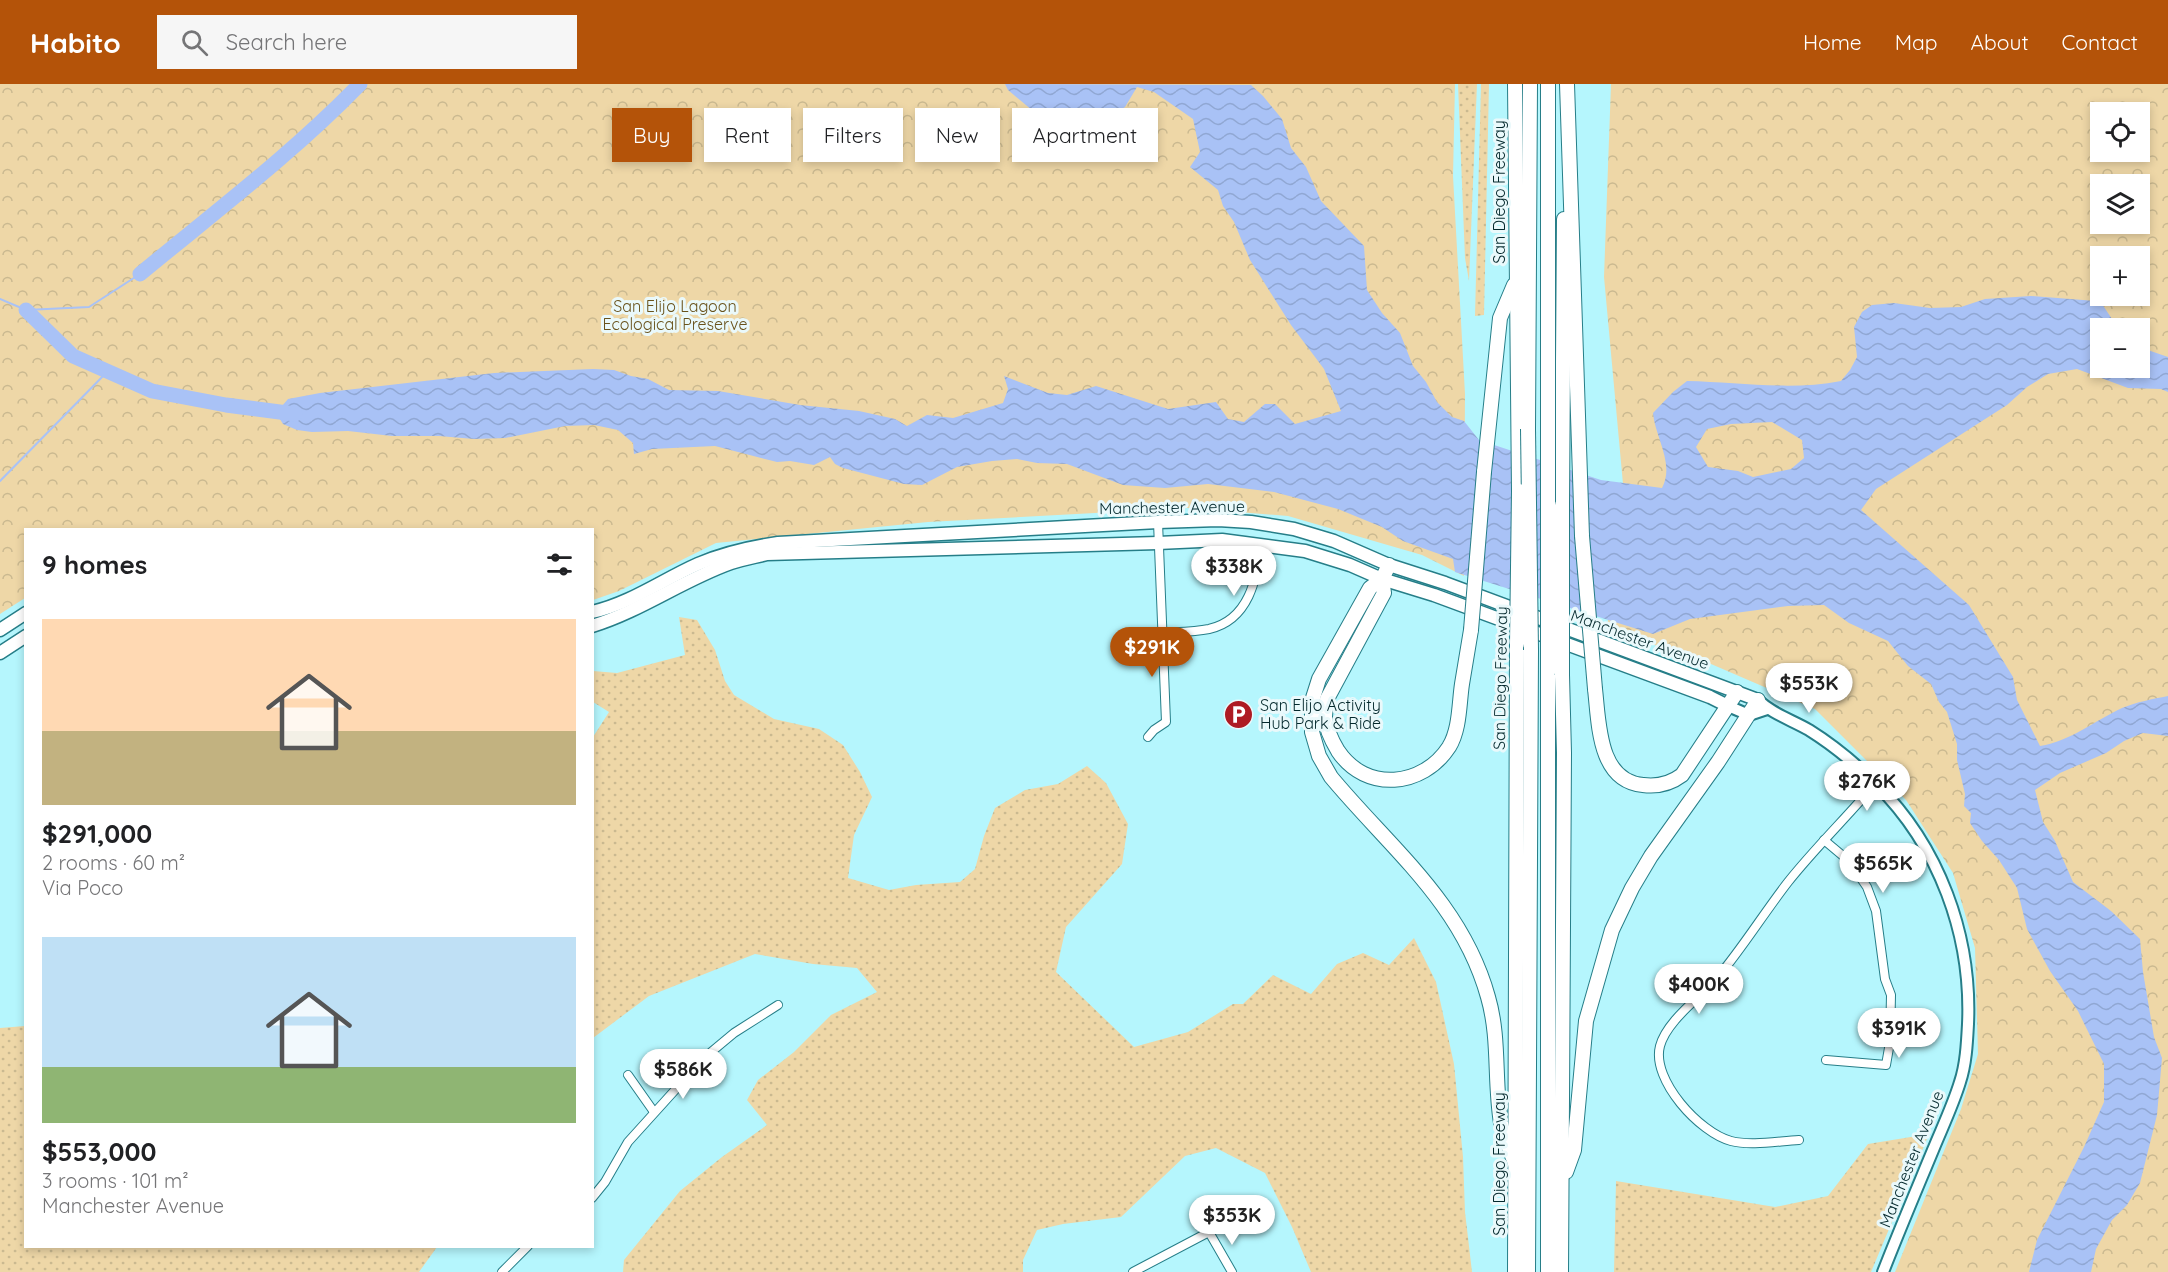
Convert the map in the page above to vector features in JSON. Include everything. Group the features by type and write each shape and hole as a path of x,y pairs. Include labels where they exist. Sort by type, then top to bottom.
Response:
{"highway":[{"name":"San Diego Freeway","path":"1515,84 1516,280 1523,427 1519,491 1517,644 1515,1272"},
{"path":"1528,1272 1531,650 1523,427 1530,84"},
{"path":"1548,84 1555,674 1564,753 1561,1272"},
{"path":"1548,1272 1555,674 1566,84"},
{"path":"1566,84 1582,536 1595,689 1601,741 1606,756 1618,773 1638,785 1656,787 1674,781 1682,775 1737,692"},
{"path":"1382,579 1384,593 1327,699 1325,718 1330,739 1344,759 1358,771 1374,778 1392,780 1411,778 1428,769 1440,759 1451,744 1457,726 1471,630 1489,416 1500,318 1516,280"},
{"path":"1389,565 1382,579 1370,588 1319,679 1312,701 1312,732 1319,756 1331,777 1435,893 1461,930 1479,966 1495,1029 1501,1124 1516,1166"},
{"path":"1562,1182 1574,1150 1586,1021 1612,930 1632,888 1652,856 1749,715 1763,704"}],"main road":[{"name":"Manchester Avenue","path":"594,611 636,597 698,564 740,549 778,543 1158,522 1218,520 1251,522 1294,529 1334,541 1389,565 1445,583 1737,692 1763,704 1812,732 1839,752 1875,784 1908,821 1927,849 1948,893 1966,965 1969,1011 1967,1043 1960,1081 1882,1272"},
{"name":"Manchester Avenue","path":"594,625 614,619 732,563 767,555 1222,540 1305,551 1350,565 1382,579 1434,595 1710,697 1749,715"},
{"path":"0,630 24,614"},
{"path":"0,653 24,637"}],"street":[{"path":"1148,737 1166,722 1158,522"},
{"path":"1162,633 1210,629 1235,616 1252,593 1261,544"},
{"path":"1799,1140 1743,1143 1715,1135 1671,1093 1664,1079 1659,1057 1660,1046 1668,1028 1717,978 1788,882 1875,784"},
{"path":"1824,840 1849,861 1867,887 1876,911 1885,979 1891,996 1890,1042 1886,1065 1826,1060"},
{"path":"594,1196 605,1182 628,1142 704,1058 734,1033 778,1005"},
{"path":"628,1075 654,1112"},
{"path":"1132,1272 1148,1269 1209,1232 1232,1272"},
{"path":"501,1272 526,1248"}],"green space":[{"name":"San Elijo Lagoon Ecological Preserve","path":"0,84 1455,84 1453,176 1465,394 1464,576 1422,555 1288,516 1188,508 928,522 716,543 619,591 594,600 594,528 24,528 24,599 0,614"},
{"path":"1458,84 1477,84 1469,281 1465,258"},
{"path":"1481,84 1489,84 1484,315 1475,316"},
{"path":"1611,84 2168,84 2168,1272 1895,1272 1961,1109 1978,1054 1975,948 1953,873 1906,800 1815,709 1711,664 1607,629 1623,484 1604,277"},
{"path":"679,617 697,620 715,650 725,681 734,695 774,719 819,729 843,745 872,797 854,835 848,878 889,890 916,885 960,882 975,869 995,808 1025,790 1058,784 1087,766 1106,783 1128,824 1122,864 1066,927 1056,972 1134,1047 1188,1032 1233,1004 1243,1004 1273,975 1311,994 1337,964 1363,953 1389,965 1414,938 1436,982 1454,1064 1463,1157 1465,1212 1472,1272 1311,1272 1265,1173 1216,1148 1185,1156 1121,1217 1063,1224 1037,1230 1023,1260 1023,1272 623,1272 624,1260 680,1191 767,1125 747,1100 758,1080 794,1052 831,1015 877,992 857,968 813,964 755,954 649,996 594,1037 594,735 609,712 594,703 594,671 617,673 685,655"},
{"path":"24,1026 24,1248 436,1248 419,1272 0,1272 0,1028"},
{"path":"1929,1134 1871,1272 1614,1272 1616,1181 1775,1207 1828,1196 1868,1144"}],"water":[{"path":"1005,84 1251,85 1282,119 1291,148 1306,167 1321,201 1364,246 1367,290 1382,313 1400,333 1413,366 1426,382 1437,402 1452,417 1464,421 1479,440 1601,480 1662,488 1666,470 1665,460 1653,413 1687,381 1783,386 1841,381 1857,357 1854,327 1862,312 1872,305 1894,303 1930,308 1961,307 1985,299 2031,296 2090,301 2090,306 2103,306 2111,318 2090,318 2090,374 2077,369 2048,374 2027,387 2007,405 1876,489 1861,510 1969,605 2013,677 2017,700 2040,746 2062,740 2122,708 2168,696 2168,736 2143,733 2124,741 2106,753 2060,773 2035,790 2043,822 2055,841 2073,882 2111,911 2140,939 2154,1037 2162,1058 2157,1115 2140,1183 2127,1205 2112,1220 2096,1249 2091,1272 2029,1272 2037,1240 2104,1102 2104,1064 2078,1011 2050,971 2027,929 2017,888 1999,860 1970,823 1971,813 1964,806 1965,794 1957,760 1957,744 1947,712 1939,702 1931,684 1908,666 1888,641 1849,623 1824,605 1788,606 1690,619 1653,634 1455,572 1453,559 1403,541 1382,527 1338,509 1274,492 1208,484 1165,488 1123,485 1067,464 1037,463 1017,459 957,467 922,485 904,484 843,468 835,464 830,457 814,465 790,461 777,462 715,446 652,449 634,454 633,443 618,430 594,425 565,426 505,438 392,436 348,431 297,430 283,424 276,413 288,399 320,393 494,373 593,369 614,370 648,379 669,390 718,391 800,405 859,411 895,419 907,426 927,415 953,418 1003,403 1008,389 1004,376 1048,393 1067,395 1096,386 1168,409 1216,402 1228,419 1244,422 1265,404 1275,404 1295,424 1341,411 1324,369 1291,325 1250,260 1234,222 1223,206 1218,190 1190,167 1200,152 1193,119 1154,92 1137,87 1123,108 1029,108 1008,90","holes":["1772,422 1802,440 1804,458 1791,469 1753,477 1738,471 1708,467 1696,447 1707,429 1731,424"]},
{"path":"2150,351 2168,357 2168,392 2161,389 2128,388 2101,378 2150,378"}],"waterway":[{"path":"140,274 281,158 360,84"},
{"path":"0,299 26,310 89,307 140,274"},
{"path":"26,310 73,356 152,391 226,405 295,414"},
{"path":"0,481 108,371"}],"place":[{"name":"San Elijo Activity Hub Park & Ride","path":"1239,714"}]}
